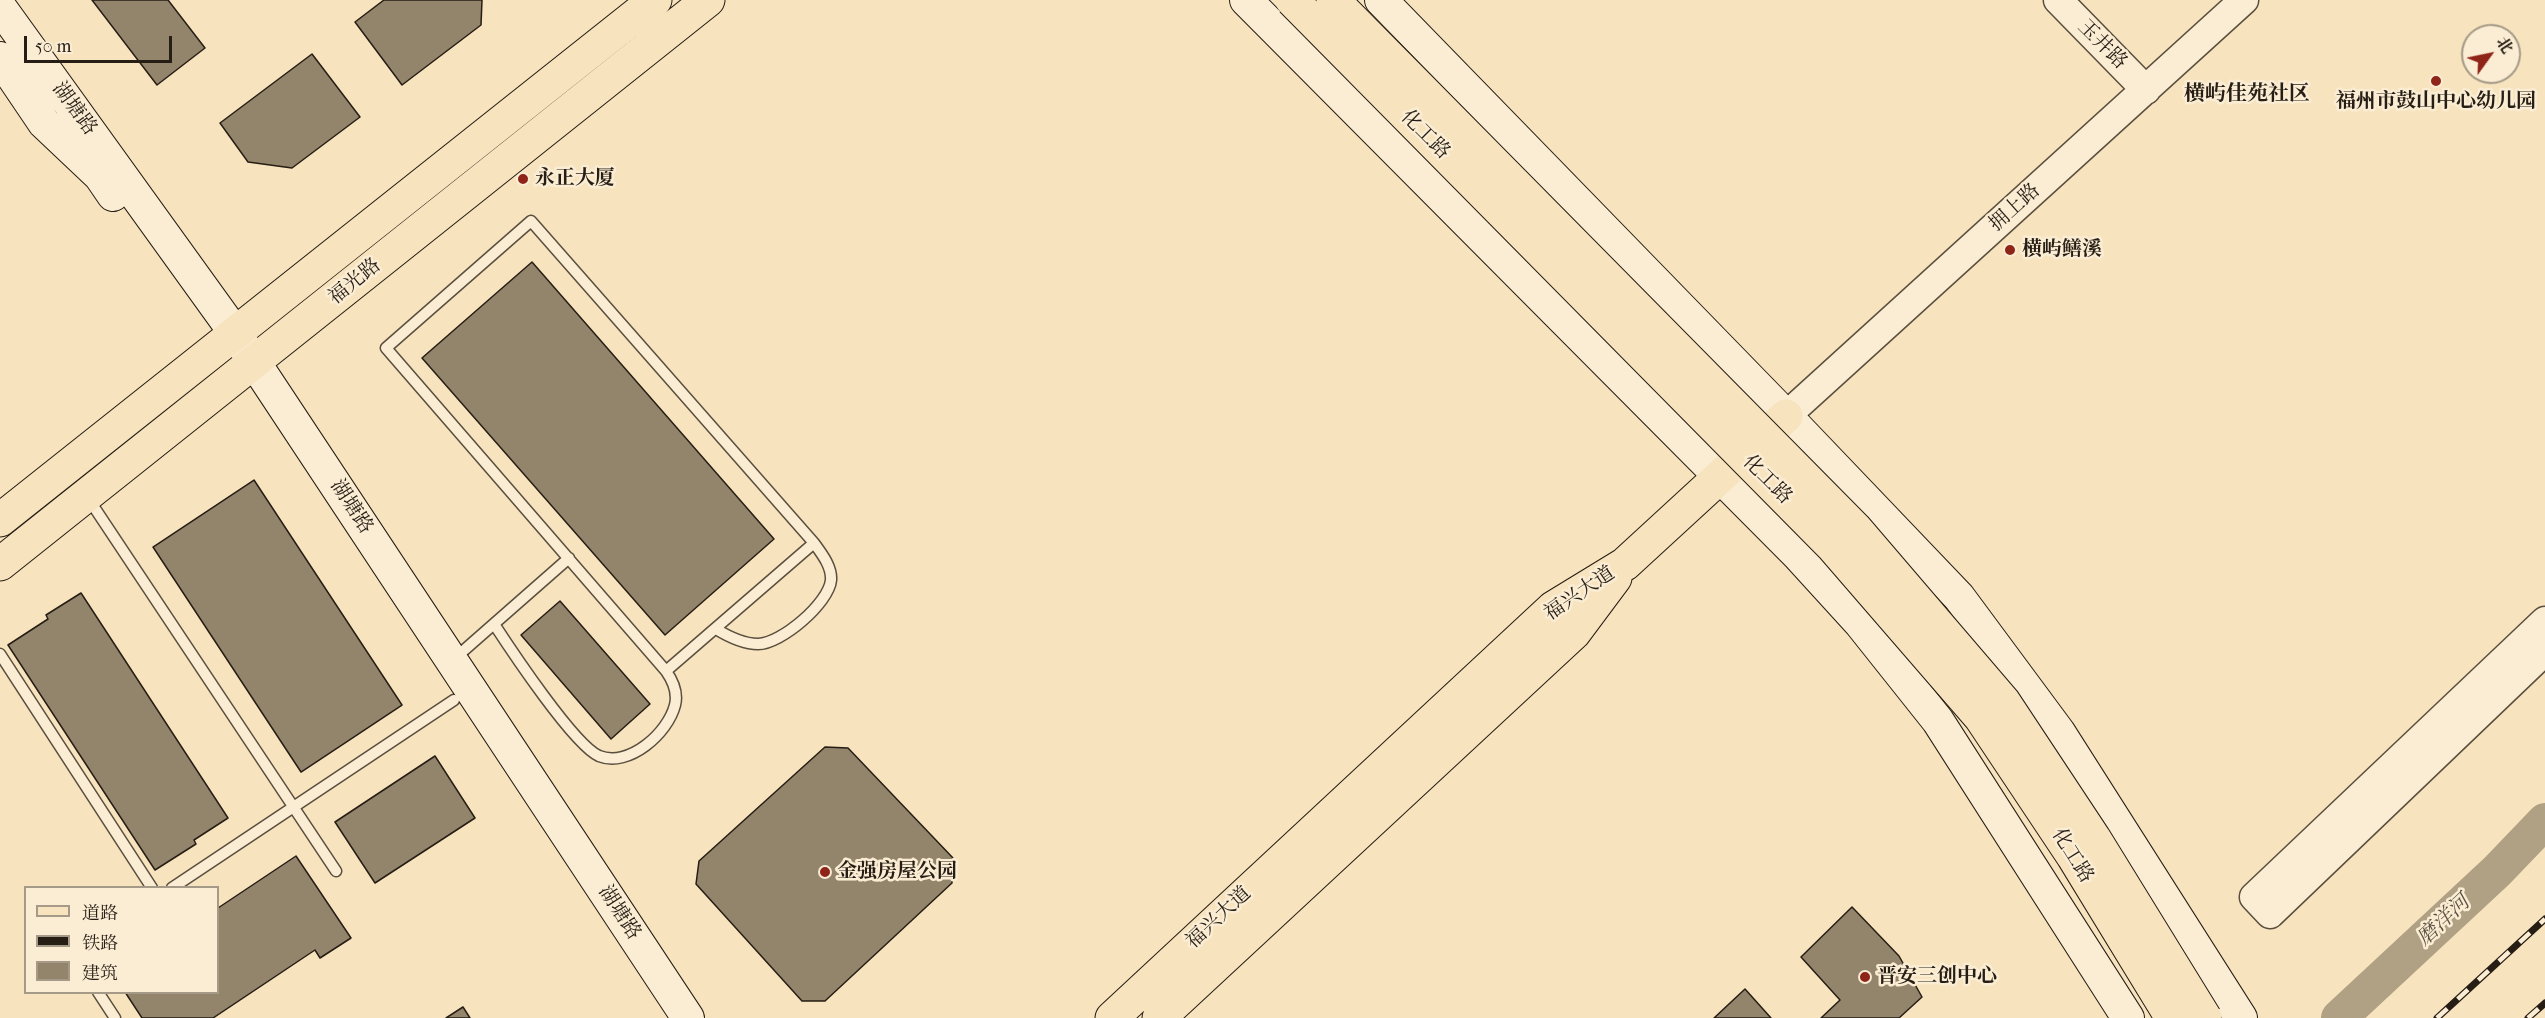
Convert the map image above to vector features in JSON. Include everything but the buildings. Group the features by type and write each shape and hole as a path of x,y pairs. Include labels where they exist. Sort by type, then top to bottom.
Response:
{"main road":[{"name":"福光路","path":"0,520 655,0"},
{"name":"福光路","path":"0,564 708,0"},
{"path":"1246,0 1798,555 1884,652 1938,721 2128,1018"},
{"name":"化工路","path":"1292,0 1833,547 1981,718 2073,856 2172,1018"},
{"name":"化工路","path":"1333,0 1870,545 2004,702 2094,838 2205,1018"},
{"path":"1380,0 1786,416 1959,597 2059,732 2241,1018"},
{"name":"湖塘路","path":"0,7 247,368 453,661 688,1018"},
{"name":"湖塘路","path":"0,58 44,123 99,176 227,339"},
{"name":"湖塘路","path":"247,368 454,700 664,1018"},
{"path":"1624,564 1786,416"},
{"name":"福兴大道","path":"1112,1018 1553,608 1624,564"},
{"name":"福兴大道","path":"1159,1018 1574,633 1624,564"}],"street":[{"name":"玉井路","path":"2058,0 2146,90"},
{"name":"拥上路","path":"1786,416 2244,0"},
{"path":"2545,621 2254,897 2270,914 2545,651"}],"lane":[{"path":"494,624 525,671 582,742 598,755 611,759 632,754 661,729 675,706 676,693 666,671 386,348 531,221 814,543 829,567 831,579 828,591 820,604 786,634 774,641 760,645 746,643 716,628"},
{"path":"86,495 336,871"},
{"path":"666,671 814,543"},
{"path":"453,661 569,558"},
{"path":"0,654 151,886"},
{"path":"175,886 454,700"},
{"path":"99,994 115,1018"}],"waterway":[{"name":"磨洋河","path":"2339,1018 2497,871 2545,821"}],"railway":[{"path":"2437,1018 2545,919"},
{"path":"2528,1018 2545,1003"}],"place":[{"name":"福州市鼓山中心幼儿园","path":"2436,81"},
{"name":"永正大厦","path":"523,179"},
{"name":"横屿鳝溪","path":"2010,250"},
{"name":"金强房屋公园","path":"825,872"},
{"name":"晋安三创中心","path":"1865,977"}],"district":[{"name":"横屿佳苑社区","path":"2247,95"}]}
